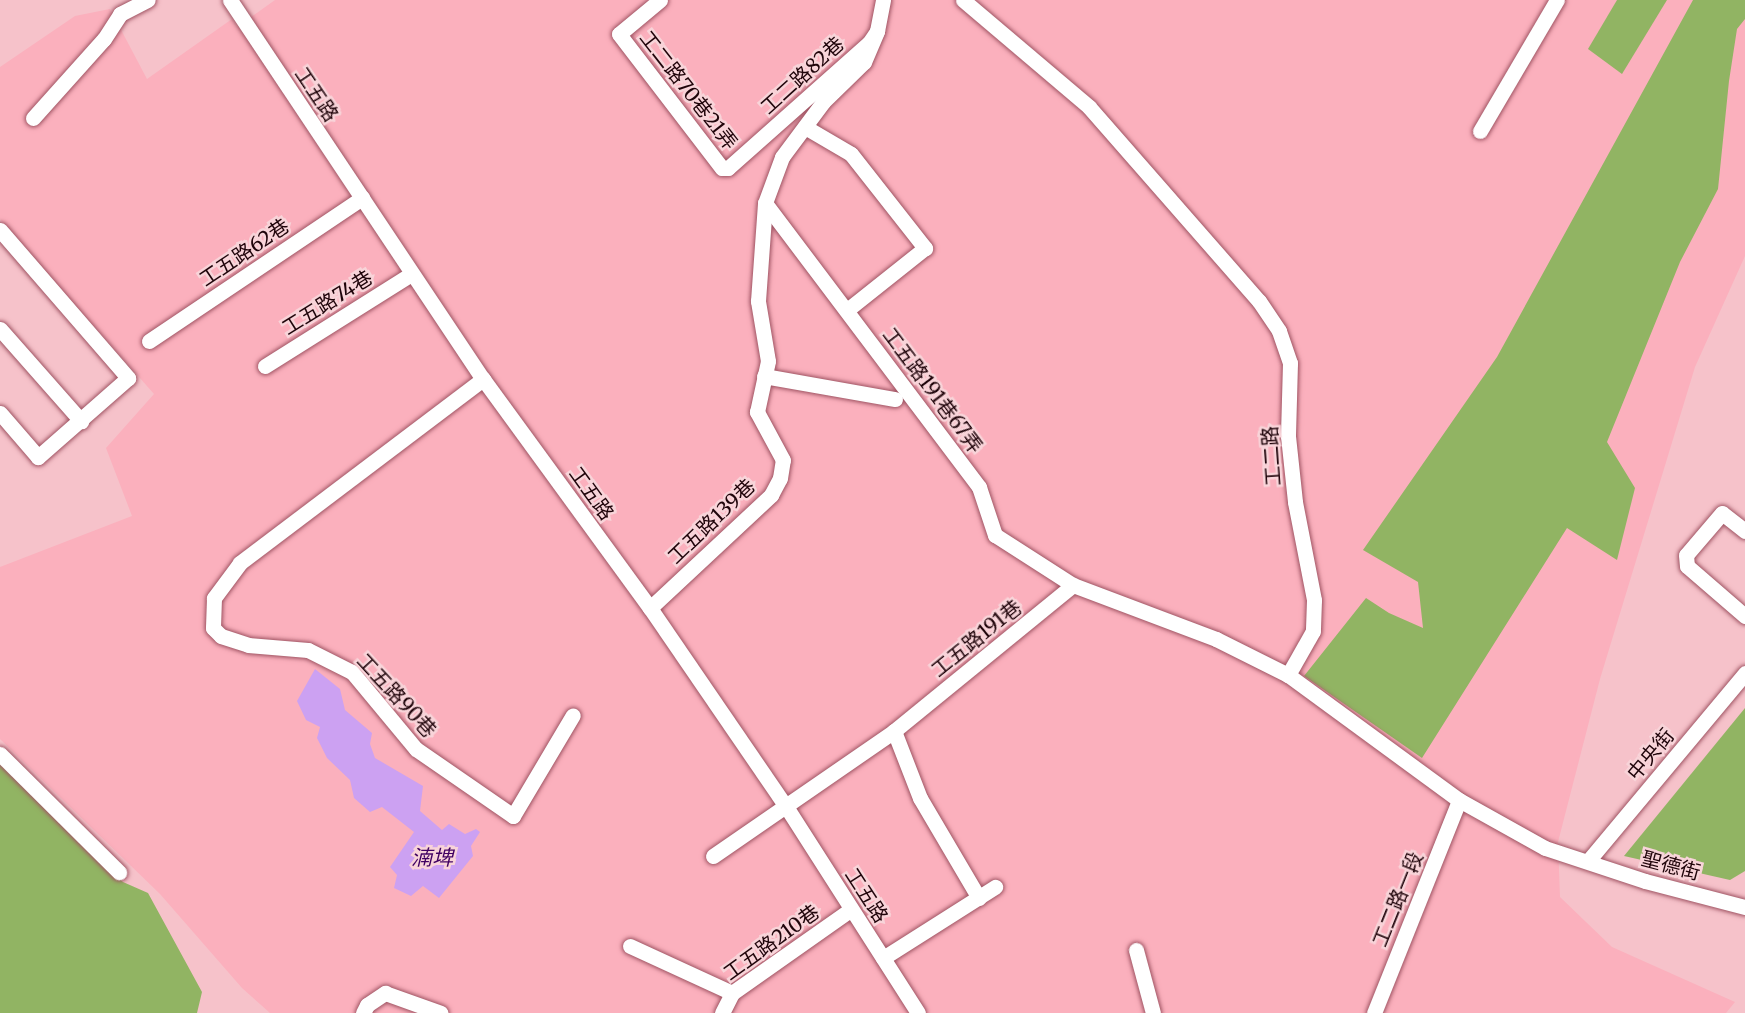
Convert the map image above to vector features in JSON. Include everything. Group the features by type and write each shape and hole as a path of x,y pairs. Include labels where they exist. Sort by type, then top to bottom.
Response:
{"street":[{"path":"33,118 104,39 120,14 148,0"},
{"name":"工五路","path":"230,0 483,379 650,609 786,808 918,1013"},
{"name":"工二路70巷21弄","path":"660,0 620,34 722,168 728,168"},
{"path":"877,31 883,0"},
{"name":"工二路","path":"963,0 1089,107 1259,301 1279,331 1290,363 1288,436 1295,502 1314,600 1313,631 1288,675"},
{"path":"1480,131 1557,0"},
{"name":"工五路139巷","path":"650,609 771,495 780,478 783,460 757,412 768,361 758,290 765,203 782,157 823,102 864,62 877,31"},
{"name":"工二路82巷","path":"728,168 877,31"},
{"path":"805,127 851,154 925,248 848,310"},
{"name":"工五路62巷","path":"149,341 362,198"},
{"name":"工五路191巷67弄","path":"765,203 848,310 979,487 995,535 1073,585"},
{"path":"0,230 128,378 38,457 0,413"},
{"name":"工五路74巷","path":"265,366 411,274"},
{"path":"0,329 81,420"},
{"path":"764,376 895,399"},
{"name":"工五路90巷","path":"483,379 240,563 214,598 213,628 221,636 248,645 308,650 352,672 416,749 513,816 573,715"},
{"path":"1745,531 1722,513 1686,555 1687,566 1745,616"},
{"path":"1073,585 1216,639 1288,675 1459,800 1545,848 1588,861"},
{"name":"工五路191巷","path":"713,856 786,808 894,731 1073,585"},
{"name":"中央街","path":"1588,861 1745,673"},
{"path":"894,731 920,798 979,898"},
{"path":"0,754 119,872"},
{"name":"工二路一段","path":"1374,1013 1459,800"},
{"name":"聖德街","path":"1588,861 1745,906"},
{"path":"883,958 994,888"},
{"name":"工五路210巷","path":"722,1013 732,993 850,910"},
{"path":"630,946 732,993"},
{"path":"1136,950 1153,1013"},
{"path":"363,1013 367,1005 385,993 441,1013"}],"shaded area":[{"path":"275,0 1745,0 1745,256 1695,367 1600,679 1558,842 1560,897 1612,947 1735,1002 1726,1013 270,1013 242,988 160,894 0,739 0,567 132,516 106,448 154,394 95,327 87,333 0,219 0,67 75,16 110,9 147,79 232,19 237,27"}],"green space":[{"path":"1617,0 1667,0 1622,74 1588,49"},
{"path":"1693,0 1745,0 1745,19 1737,29 1729,81 1718,189 1680,262 1607,442 1635,488 1617,560 1567,528 1422,758 1304,676 1366,598 1389,613 1423,628 1418,582 1363,550 1497,357"},
{"path":"1745,708 1745,871 1730,880 1624,856"},
{"path":"0,760 123,882 148,893 202,992 197,1013 0,1013"}],"water":[{"name":"湳埤","path":"315,669 340,689 345,710 372,733 370,744 375,758 423,786 420,811 442,830 449,824 465,834 476,829 480,832 471,846 473,856 439,898 423,886 411,896 394,888 397,875 390,867 414,832 382,807 370,812 354,798 350,780 327,758 317,738 320,727 306,720 297,701"}]}
